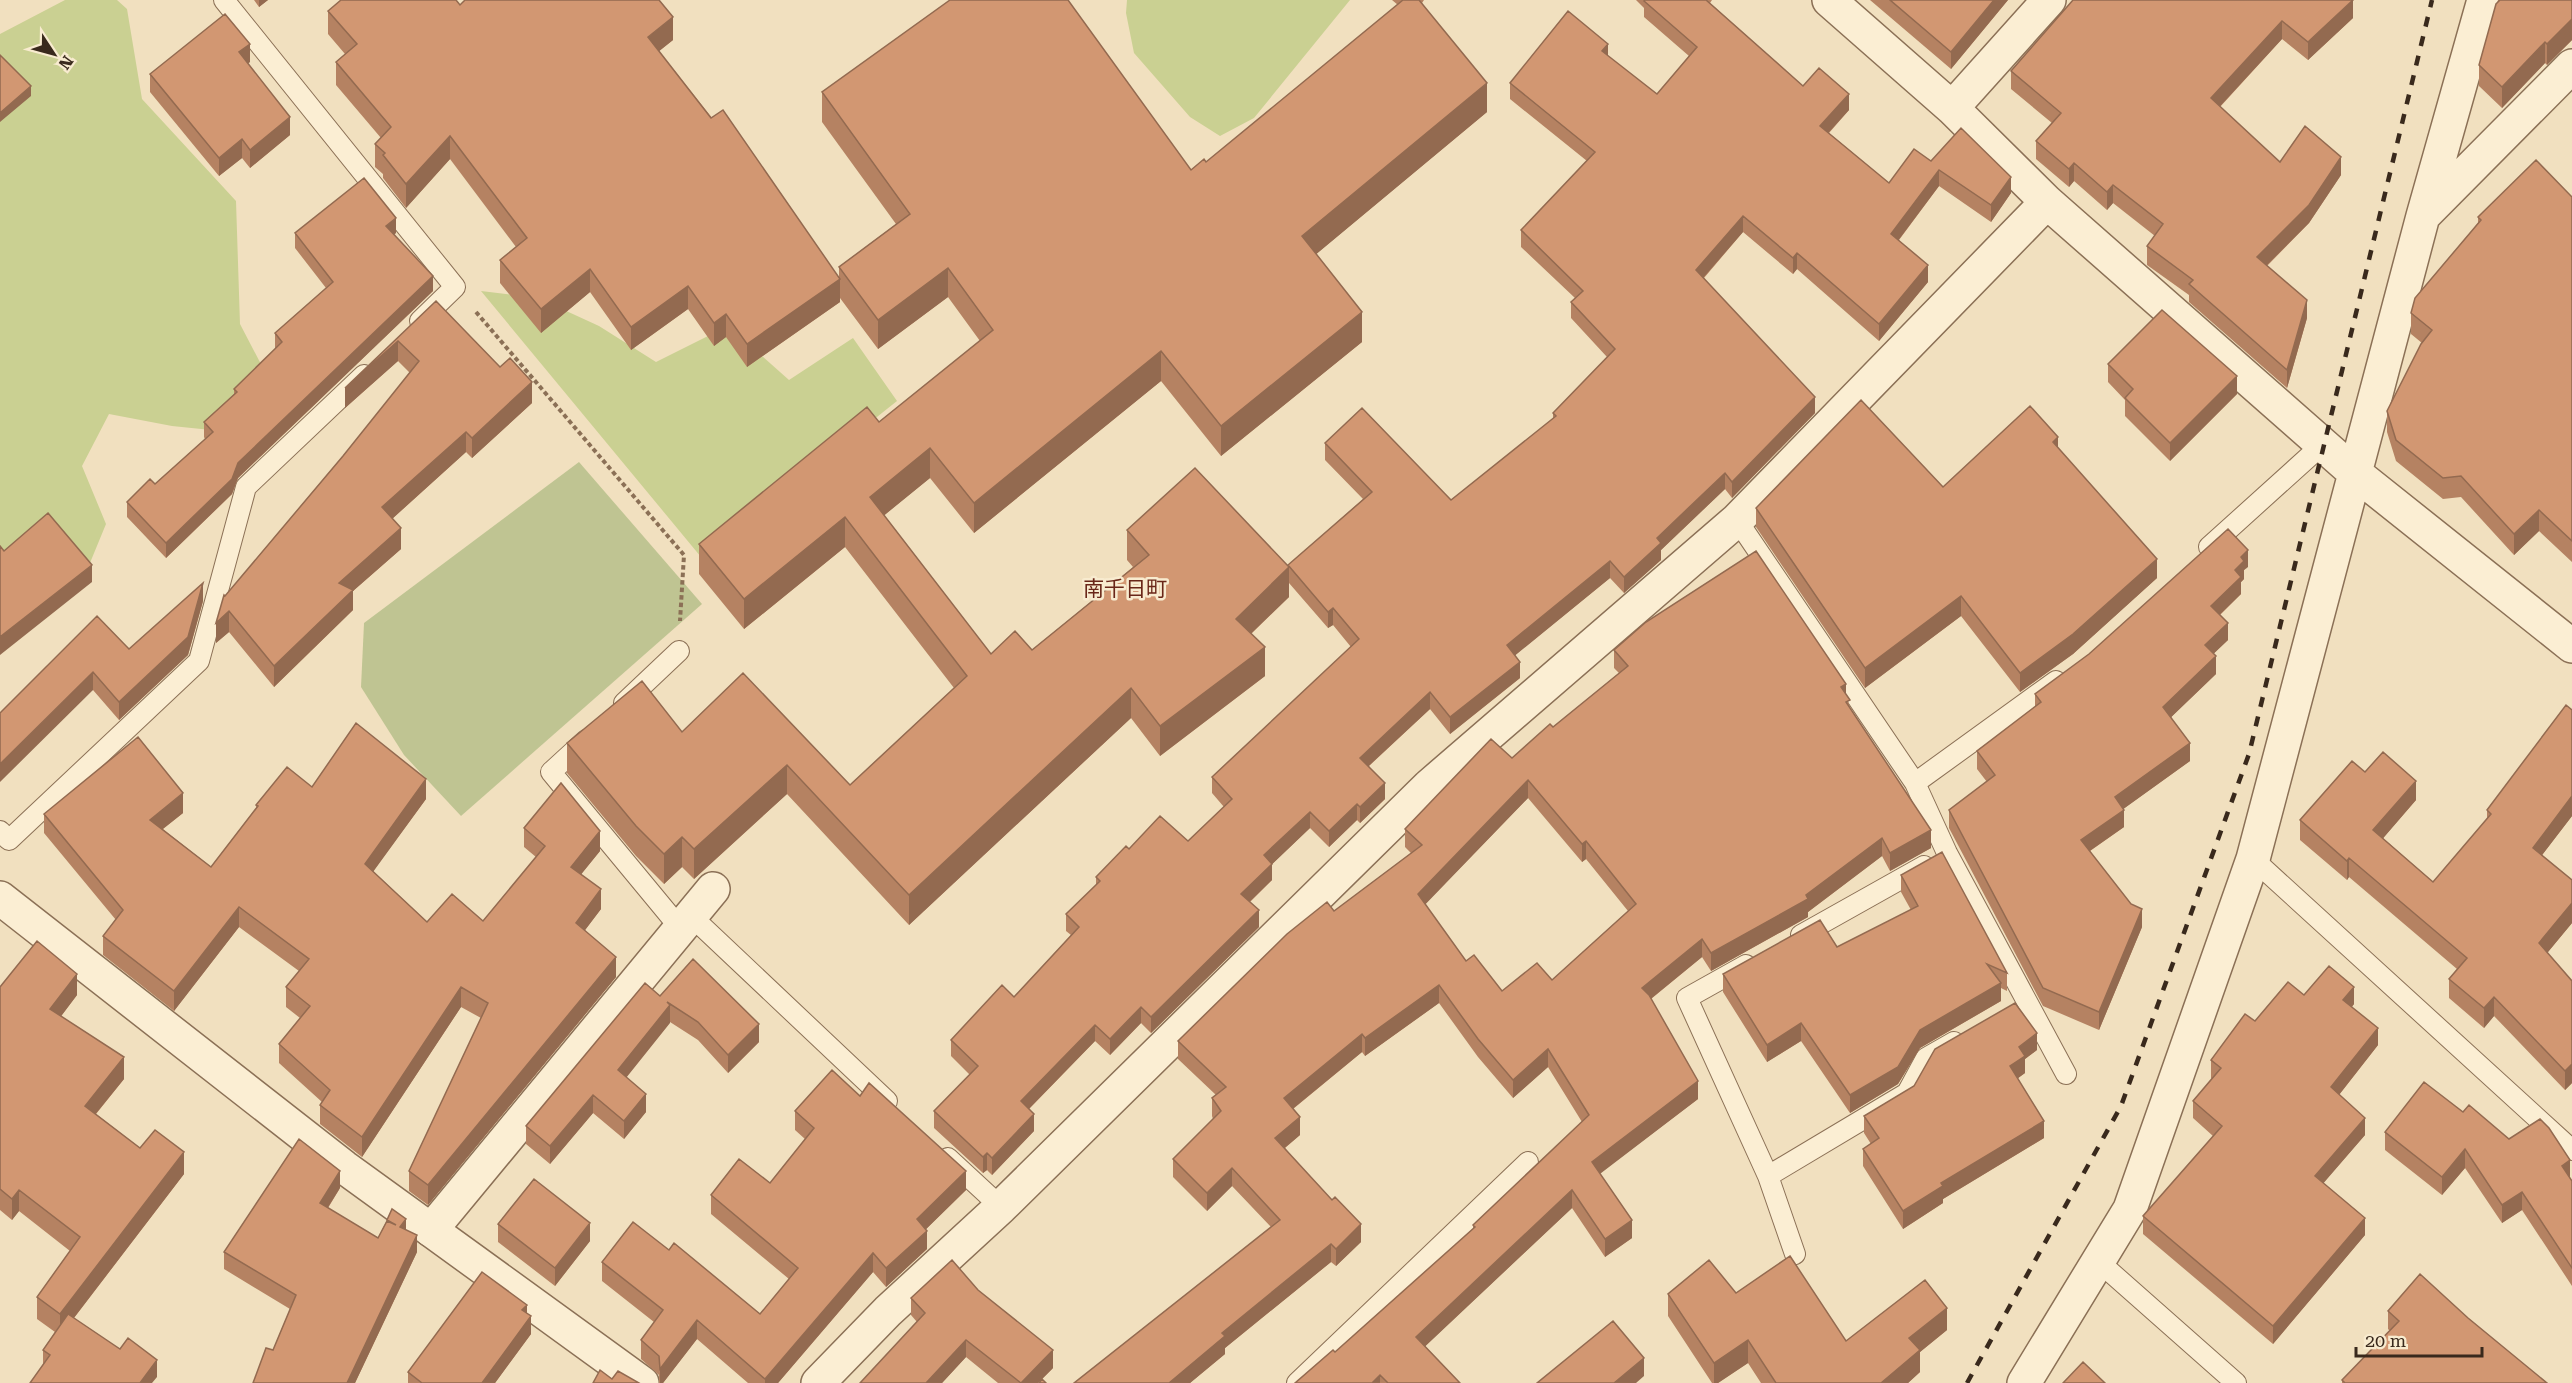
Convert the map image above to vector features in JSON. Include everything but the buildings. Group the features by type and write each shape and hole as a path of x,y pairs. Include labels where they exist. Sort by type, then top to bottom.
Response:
{"street":[{"path":"1829,0 1952,108 2047,202 2355,473 2570,640"},
{"path":"1952,108 2049,0"},
{"path":"2024,1383 2130,1209 2253,859 2423,216 2484,0"},
{"path":"2423,216 2572,66"},
{"path":"818,1383 888,1311 1001,1207 1429,786 1737,520 2047,202"},
{"path":"431,1230 713,889"},
{"path":"0,898 344,1167 642,1383"}],"lane":[{"path":"224,0 455,287 405,335"},
{"path":"0,831 9,840 199,661 246,487 380,359"},
{"path":"2193,561 2323,444"},
{"path":"1737,520 1915,783 1947,853 2066,1074"},
{"path":"679,651 551,772 685,922 897,1110"},
{"path":"1915,783 2072,669"},
{"path":"1781,946 1947,853"},
{"path":"2253,859 2572,1150"},
{"path":"1760,957 1688,998 1768,1176 1795,1254"},
{"path":"2006,1011 2026,1000"},
{"path":"1768,1176 1907,1093 1926,1058 1966,1035"},
{"path":"932,1142 1001,1207"},
{"path":"1297,1383 1528,1162"},
{"path":"2098,1261 2236,1383"}],"path":[{"path":"455,287 684,555 679,651"}],"green space":[{"path":"65,0 117,0 127,9 142,99 236,201 240,324 264,370 211,430 172,426 109,414 82,466 106,524 85,575 0,553 0,34"},
{"path":"1127,0 1350,0 1254,118 1220,136 1190,117 1134,53 1126,13"},
{"path":"481,291 538,298 599,326 656,362 728,326 789,380 853,338 897,401 701,557"},
{"path":"579,462 702,604 461,816 404,755 361,687 364,623"}],"railway":[{"path":"1967,1383 2121,1106 2249,754 2432,0"}],"district":[{"name":"南千日町","path":"1125,589"}]}
